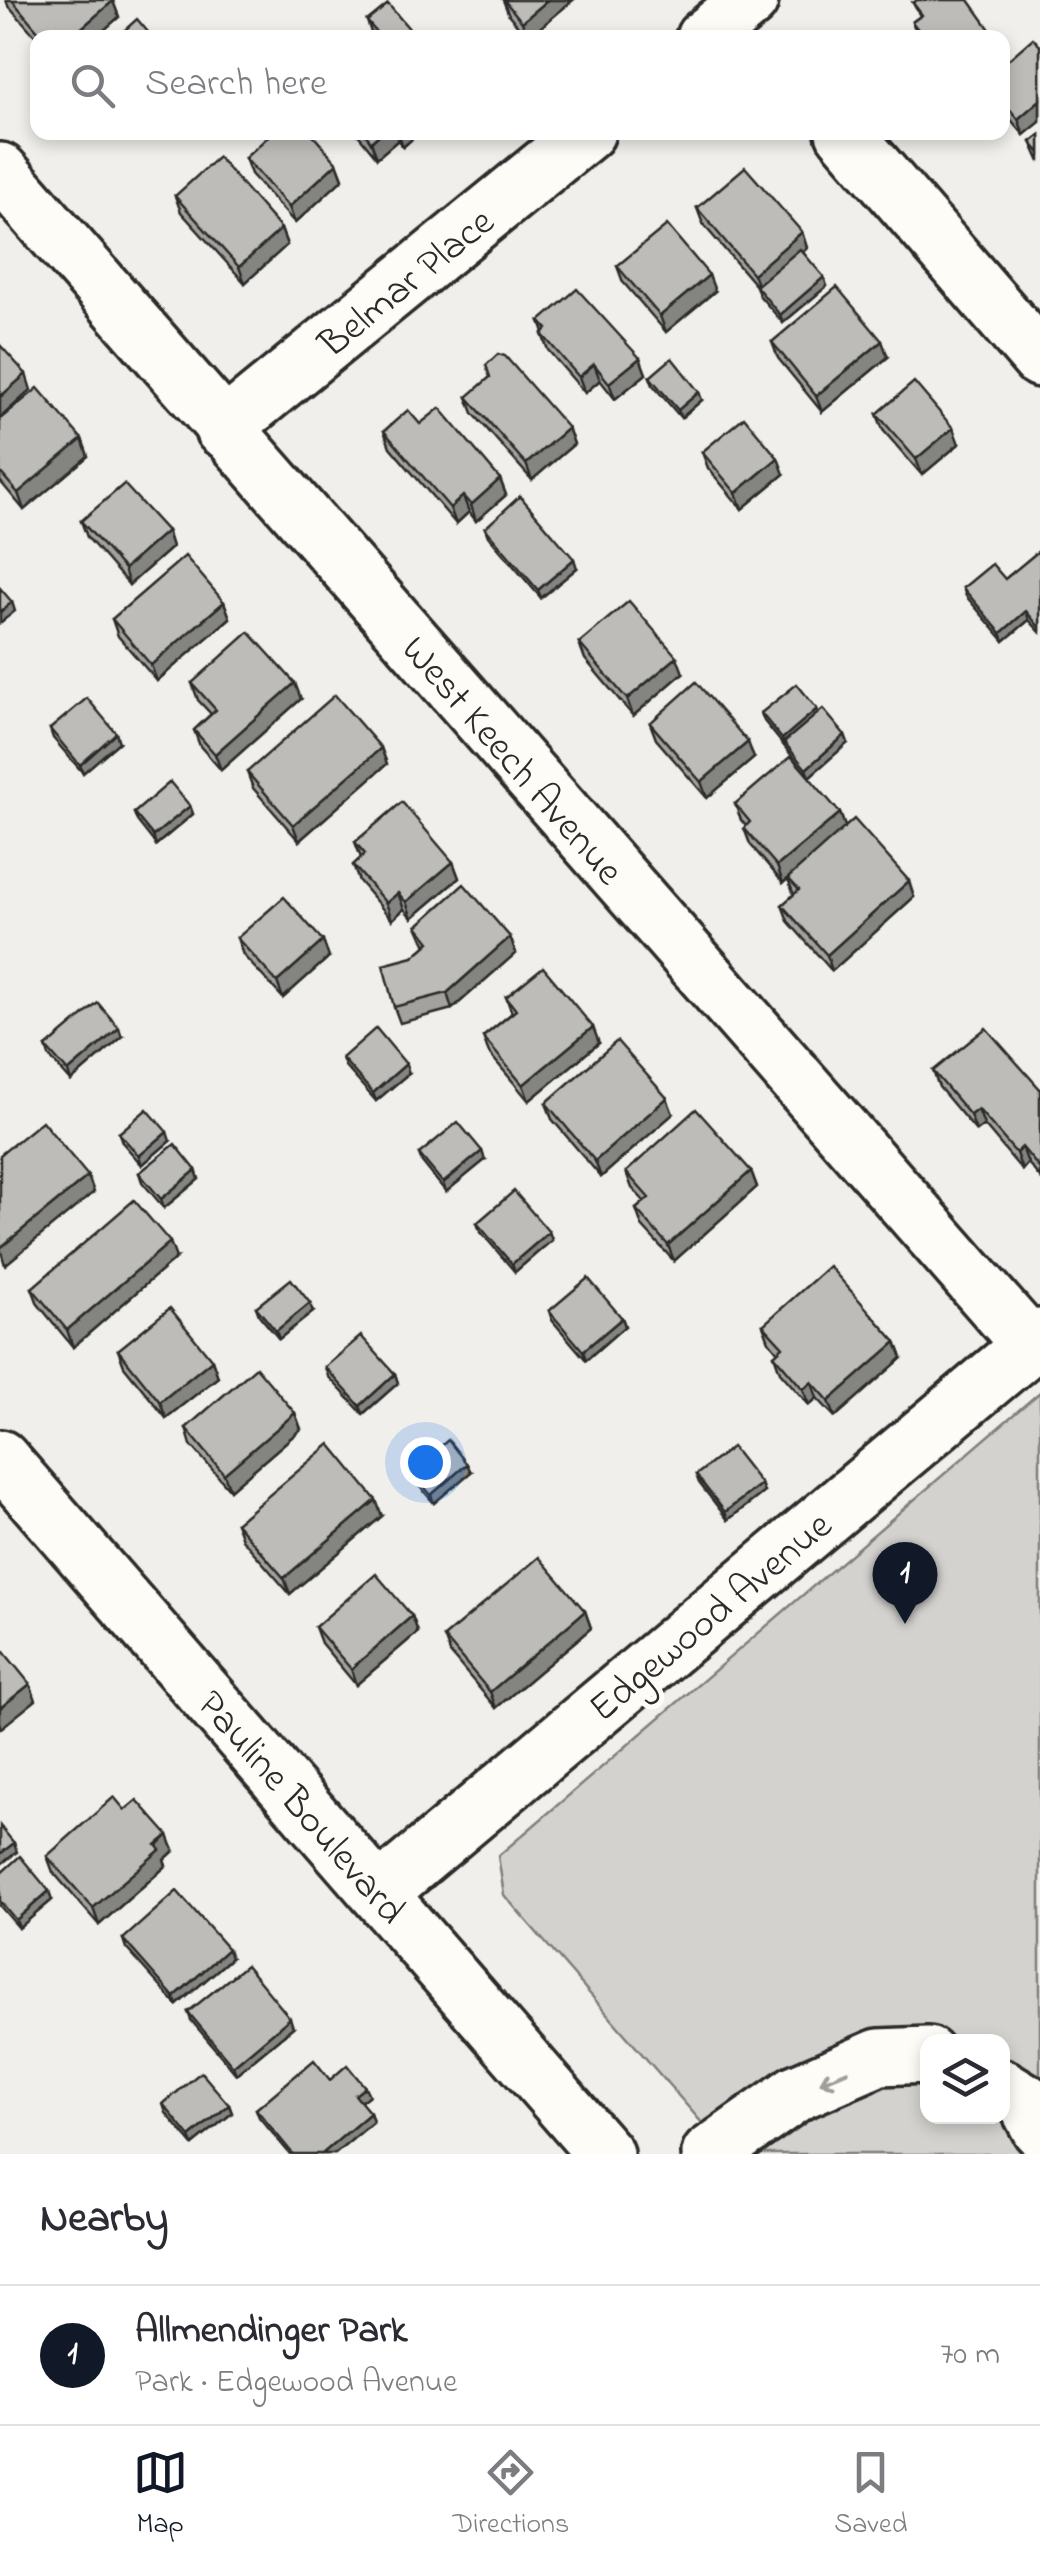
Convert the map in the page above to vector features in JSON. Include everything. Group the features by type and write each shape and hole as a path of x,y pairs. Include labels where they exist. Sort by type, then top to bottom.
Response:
{"street":[{"name":"Belmar Place","path":"223,430 577,140"},
{"path":"851,140 1040,359"},
{"name":"West Keech Avenue","path":"0,171 223,430 1035,1341"},
{"name":"Edgewood Avenue","path":"379,1893 1035,1341"},
{"name":"Pauline Boulevard","path":"0,1458 605,2154"},
{"path":"710,2154 796,2093 879,2057 920,2055"},
{"path":"1010,2091 1026,2101 1040,2129"}],"shaded area":[{"path":"1040,1392 1040,2154 729,2154 504,1895 498,1856"}],"building":[{"path":"12,0 113,1 79,30 37,30"},
{"path":"504,0 548,0 522,22"},
{"path":"969,0 990,30 918,30 912,22 922,15 913,3"},
{"path":"388,4 410,30 374,30 367,21"},
{"path":"137,19 146,30 125,30"},
{"path":"1033,38 1040,46 1040,100 1018,119 1010,110 1010,58"},
{"path":"1040,135 1040,153 1031,142"},
{"path":"264,140 317,140 337,163 289,207 245,158"},
{"path":"218,157 281,229 239,267 175,196"},
{"path":"745,167 802,232 753,274 697,208"},
{"path":"667,225 709,275 660,316 617,266"},
{"path":"800,249 824,277 780,315 756,286"},
{"path":"837,287 882,341 816,396 772,342"},
{"path":"577,289 640,358 609,383 594,364 579,377 542,334 547,329 540,321"},
{"path":"0,345 26,374 0,397"},
{"path":"498,354 505,356 568,428 526,464 467,397 490,377 486,365"},
{"path":"672,358 699,392 678,410 650,377"},
{"path":"914,382 953,428 916,459 877,414"},
{"path":"38,388 82,439 18,493 0,472 0,419"},
{"path":"440,408 500,479 471,505 463,496 450,508 384,431 408,410 420,424"},
{"path":"744,417 778,458 736,493 702,452"},
{"path":"124,484 167,531 124,569 81,521"},
{"path":"520,496 574,559 538,590 485,528"},
{"path":"1040,550 1040,628 1026,611 1001,633 963,588 992,564 1005,579"},
{"path":"185,556 224,602 151,665 112,619"},
{"path":"0,588 12,602 0,612"},
{"path":"629,601 677,657 627,699 579,643"},
{"path":"249,632 295,683 215,754 194,730 216,710 192,683"},
{"path":"696,682 748,742 701,782 650,723"},
{"path":"797,684 817,709 782,739 761,713"},
{"path":"335,695 381,748 293,825 247,772"},
{"path":"87,698 116,733 80,765 50,729"},
{"path":"823,709 845,735 806,769 784,742"},
{"path":"791,756 840,813 777,866 744,828 750,822 735,804"},
{"path":"170,782 190,806 153,836 134,813"},
{"path":"402,802 453,862 406,902 398,893 386,903 353,865 365,854 355,842"},
{"path":"854,819 909,881 827,955 782,905 799,890 788,878"},
{"path":"464,884 510,937 447,993 394,1007 383,965 413,957 430,942 417,926"},
{"path":"284,897 323,941 277,982 237,938"},
{"path":"543,967 593,1027 523,1085 483,1037 516,1010 506,997"},
{"path":"98,1003 119,1028 68,1072 46,1047"},
{"path":"376,1028 406,1064 373,1093 342,1058"},
{"path":"986,1028 1040,1089 1040,1169 1022,1147 1016,1153 978,1109 970,1115 933,1071"},
{"path":"617,1041 667,1098 595,1161 546,1103"},
{"path":"147,1109 167,1132 139,1156 119,1133"},
{"path":"696,1109 751,1171 668,1245 636,1209 649,1198 626,1172"},
{"path":"42,1121 88,1176 0,1248 0,1155"},
{"path":"458,1122 482,1151 443,1183 419,1154"},
{"path":"175,1144 196,1170 161,1199 139,1173"},
{"path":"514,1191 549,1232 512,1264 477,1223"},
{"path":"134,1200 170,1242 67,1330 32,1288"},
{"path":"829,1266 896,1342 829,1401 812,1382 803,1389 774,1355 783,1347 763,1325"},
{"path":"588,1278 622,1318 583,1351 549,1311"},
{"path":"291,1279 310,1303 276,1331 256,1307"},
{"path":"170,1308 212,1360 160,1402 118,1350"},
{"path":"361,1336 395,1374 360,1406 325,1367"},
{"path":"256,1367 295,1413 224,1474 186,1428"},
{"path":"448,1440 467,1464 431,1495 411,1472"},
{"path":"330,1444 376,1500 284,1578 236,1523"},
{"path":"732,1447 761,1484 725,1512 696,1475"},
{"path":"539,1557 585,1611 490,1692 444,1637"},
{"path":"376,1574 412,1616 351,1669 315,1627"},
{"path":"0,1647 30,1684 0,1708"},
{"path":"114,1797 125,1810 137,1800 168,1835 156,1845 160,1850 93,1908 47,1856"},
{"path":"0,1826 14,1843 0,1854"},
{"path":"20,1856 49,1891 16,1920 0,1901 0,1874"},
{"path":"177,1891 228,1949 174,1997 123,1939"},
{"path":"246,1965 290,2018 233,2066 188,2012"},
{"path":"314,2060 330,2080 347,2065 365,2087 355,2095 370,2113 322,2154 293,2154 256,2109"},
{"path":"201,2072 229,2105 190,2137 163,2104"}],"place":[{"name":"Allmendinger Park","path":"905,1624"}]}
